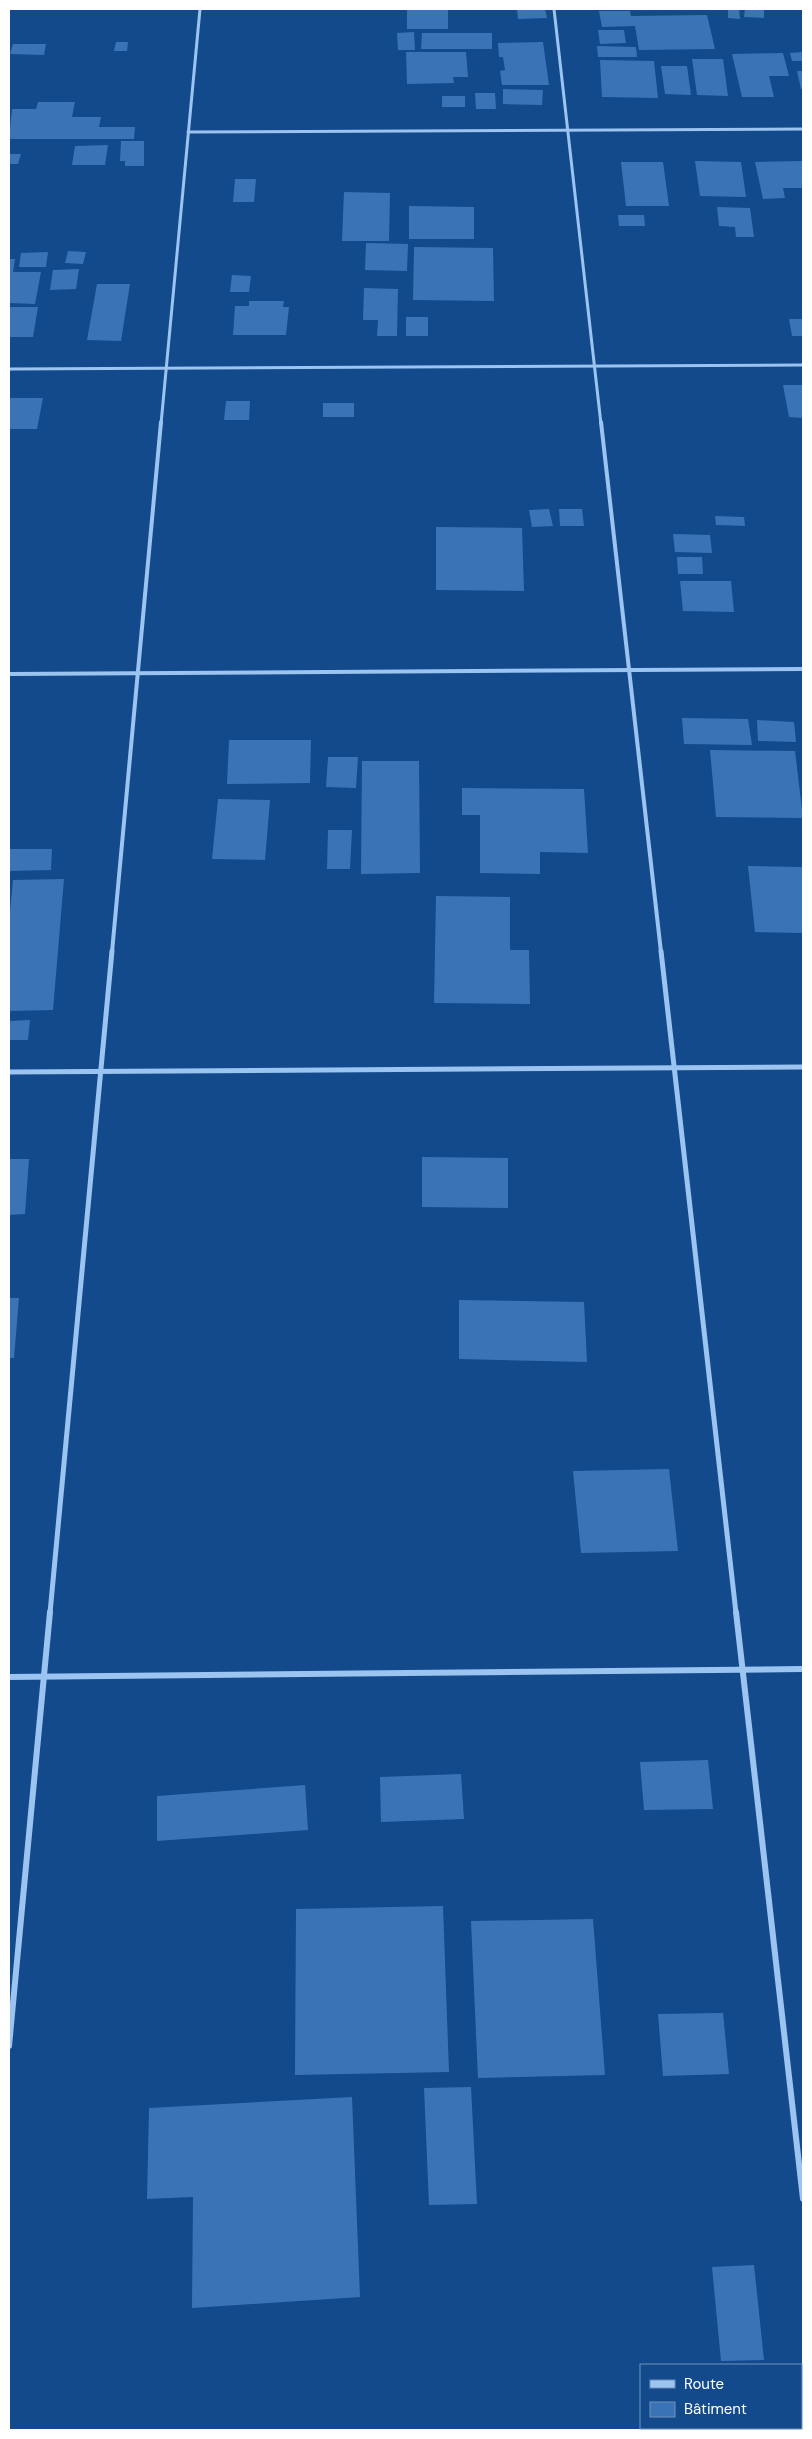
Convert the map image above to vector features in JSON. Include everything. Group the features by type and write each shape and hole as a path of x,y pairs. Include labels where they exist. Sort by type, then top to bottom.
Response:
{"street":[{"path":"9,2046 200,9"},
{"path":"554,9 803,2199"},
{"path":"188,132 803,129"},
{"path":"9,369 803,365"},
{"path":"9,674 803,669"},
{"path":"9,1072 803,1067"},
{"path":"9,1677 803,1669"}],"building":[{"path":"407,9 448,9 448,29 407,29"},
{"path":"517,9 545,9 547,18 518,19"},
{"path":"728,9 739,9 740,19 728,18"},
{"path":"745,9 764,9 764,18 744,17"},
{"path":"599,11 630,11 631,16 707,15 715,49 639,50 635,26 602,27"},
{"path":"598,30 624,30 626,43 600,44"},
{"path":"414,32 415,50 398,50 397,33"},
{"path":"422,33 492,33 492,49 421,49"},
{"path":"116,42 128,42 127,51 114,51"},
{"path":"543,42 549,85 502,85 500,71 505,70 503,57 499,57 498,43"},
{"path":"13,44 46,44 44,55 10,54"},
{"path":"597,46 636,47 637,57 598,57"},
{"path":"406,52 466,52 468,77 453,77 454,83 407,84"},
{"path":"803,52 803,61 792,61 790,53"},
{"path":"783,53 789,76 769,76 774,97 742,97 732,54"},
{"path":"692,59 723,59 728,96 697,95"},
{"path":"600,60 654,61 658,98 602,97"},
{"path":"661,66 687,66 691,95 665,94"},
{"path":"797,71 803,71 803,89 801,89"},
{"path":"503,89 543,90 542,105 503,104"},
{"path":"475,93 495,93 496,109 476,109"},
{"path":"442,96 465,96 465,107 442,107"},
{"path":"38,102 75,102 72,117 101,117 99,127 135,127 134,139 9,139 12,109 36,109"},
{"path":"121,141 144,141 144,166 125,166 125,161 120,161"},
{"path":"108,145 105,165 72,165 75,146"},
{"path":"9,154 21,154 18,164 9,164"},
{"path":"695,161 741,162 746,197 700,196"},
{"path":"803,161 803,188 783,188 785,198 763,199 755,162"},
{"path":"621,162 663,162 669,206 626,206"},
{"path":"235,179 256,179 254,202 233,202"},
{"path":"344,192 390,193 389,241 342,241"},
{"path":"409,206 474,207 474,239 409,239"},
{"path":"717,207 750,208 754,237 736,237 735,227 719,226"},
{"path":"618,215 644,215 645,226 619,226"},
{"path":"366,243 408,244 407,271 365,270"},
{"path":"414,247 493,248 494,301 413,300"},
{"path":"68,251 86,252 83,264 65,263"},
{"path":"48,252 46,267 19,267 21,253"},
{"path":"9,259 15,259 13,272 41,272 35,304 9,303"},
{"path":"79,269 76,289 50,290 53,270"},
{"path":"232,275 251,276 249,292 230,292"},
{"path":"97,284 130,284 121,341 87,340"},
{"path":"364,288 398,289 397,336 377,336 378,320 363,320"},
{"path":"249,301 284,301 283,307 289,307 286,335 233,335 235,306 249,306"},
{"path":"9,307 38,307 33,337 9,337"},
{"path":"406,317 428,317 428,336 406,336"},
{"path":"789,319 803,319 803,336 792,336"},
{"path":"783,385 803,385 803,418 789,417"},
{"path":"9,398 43,398 37,429 9,429"},
{"path":"226,401 250,401 249,420 224,420"},
{"path":"323,403 354,403 354,417 323,417"},
{"path":"549,509 553,526 532,527 529,510"},
{"path":"559,509 582,509 584,526 560,526"},
{"path":"715,516 744,517 745,526 716,525"},
{"path":"436,527 522,528 524,591 436,590"},
{"path":"673,534 710,535 712,553 675,552"},
{"path":"677,557 702,557 703,574 678,574"},
{"path":"680,581 731,581 734,612 683,611"},
{"path":"682,718 748,719 752,745 684,744"},
{"path":"757,720 794,722 796,742 758,741"},
{"path":"229,740 311,740 310,783 227,784"},
{"path":"710,750 795,751 803,818 716,817"},
{"path":"328,757 358,757 356,788 326,787"},
{"path":"362,761 419,761 420,873 361,874"},
{"path":"462,788 584,789 588,853 540,852 540,874 480,873 480,815 462,815"},
{"path":"218,799 270,800 265,860 212,859"},
{"path":"328,830 352,830 350,869 327,869"},
{"path":"9,849 52,849 51,870 9,871"},
{"path":"748,866 803,867 803,933 755,932"},
{"path":"64,879 53,1010 9,1011 9,921 13,880"},
{"path":"436,896 510,897 510,950 529,950 530,1004 434,1003"},
{"path":"30,1020 28,1040 9,1040 9,1021"},
{"path":"422,1157 508,1158 508,1208 422,1207"},
{"path":"9,1159 29,1159 25,1214 9,1215"},
{"path":"9,1298 19,1298 14,1358 9,1358"},
{"path":"459,1300 584,1302 587,1362 459,1359"},
{"path":"669,1469 678,1551 581,1553 573,1471"},
{"path":"708,1760 713,1809 644,1810 640,1762"},
{"path":"461,1774 464,1819 381,1822 380,1777"},
{"path":"305,1785 308,1830 157,1841 157,1796"},
{"path":"443,1906 449,2072 295,2075 296,1909"},
{"path":"593,1919 605,2075 478,2078 471,1921"},
{"path":"723,2013 729,2074 663,2076 658,2014"},
{"path":"471,2087 477,2204 429,2205 424,2088"},
{"path":"352,2097 360,2297 192,2308 193,2197 147,2199 149,2108"},
{"path":"754,2265 764,2360 721,2361 712,2267"}]}
